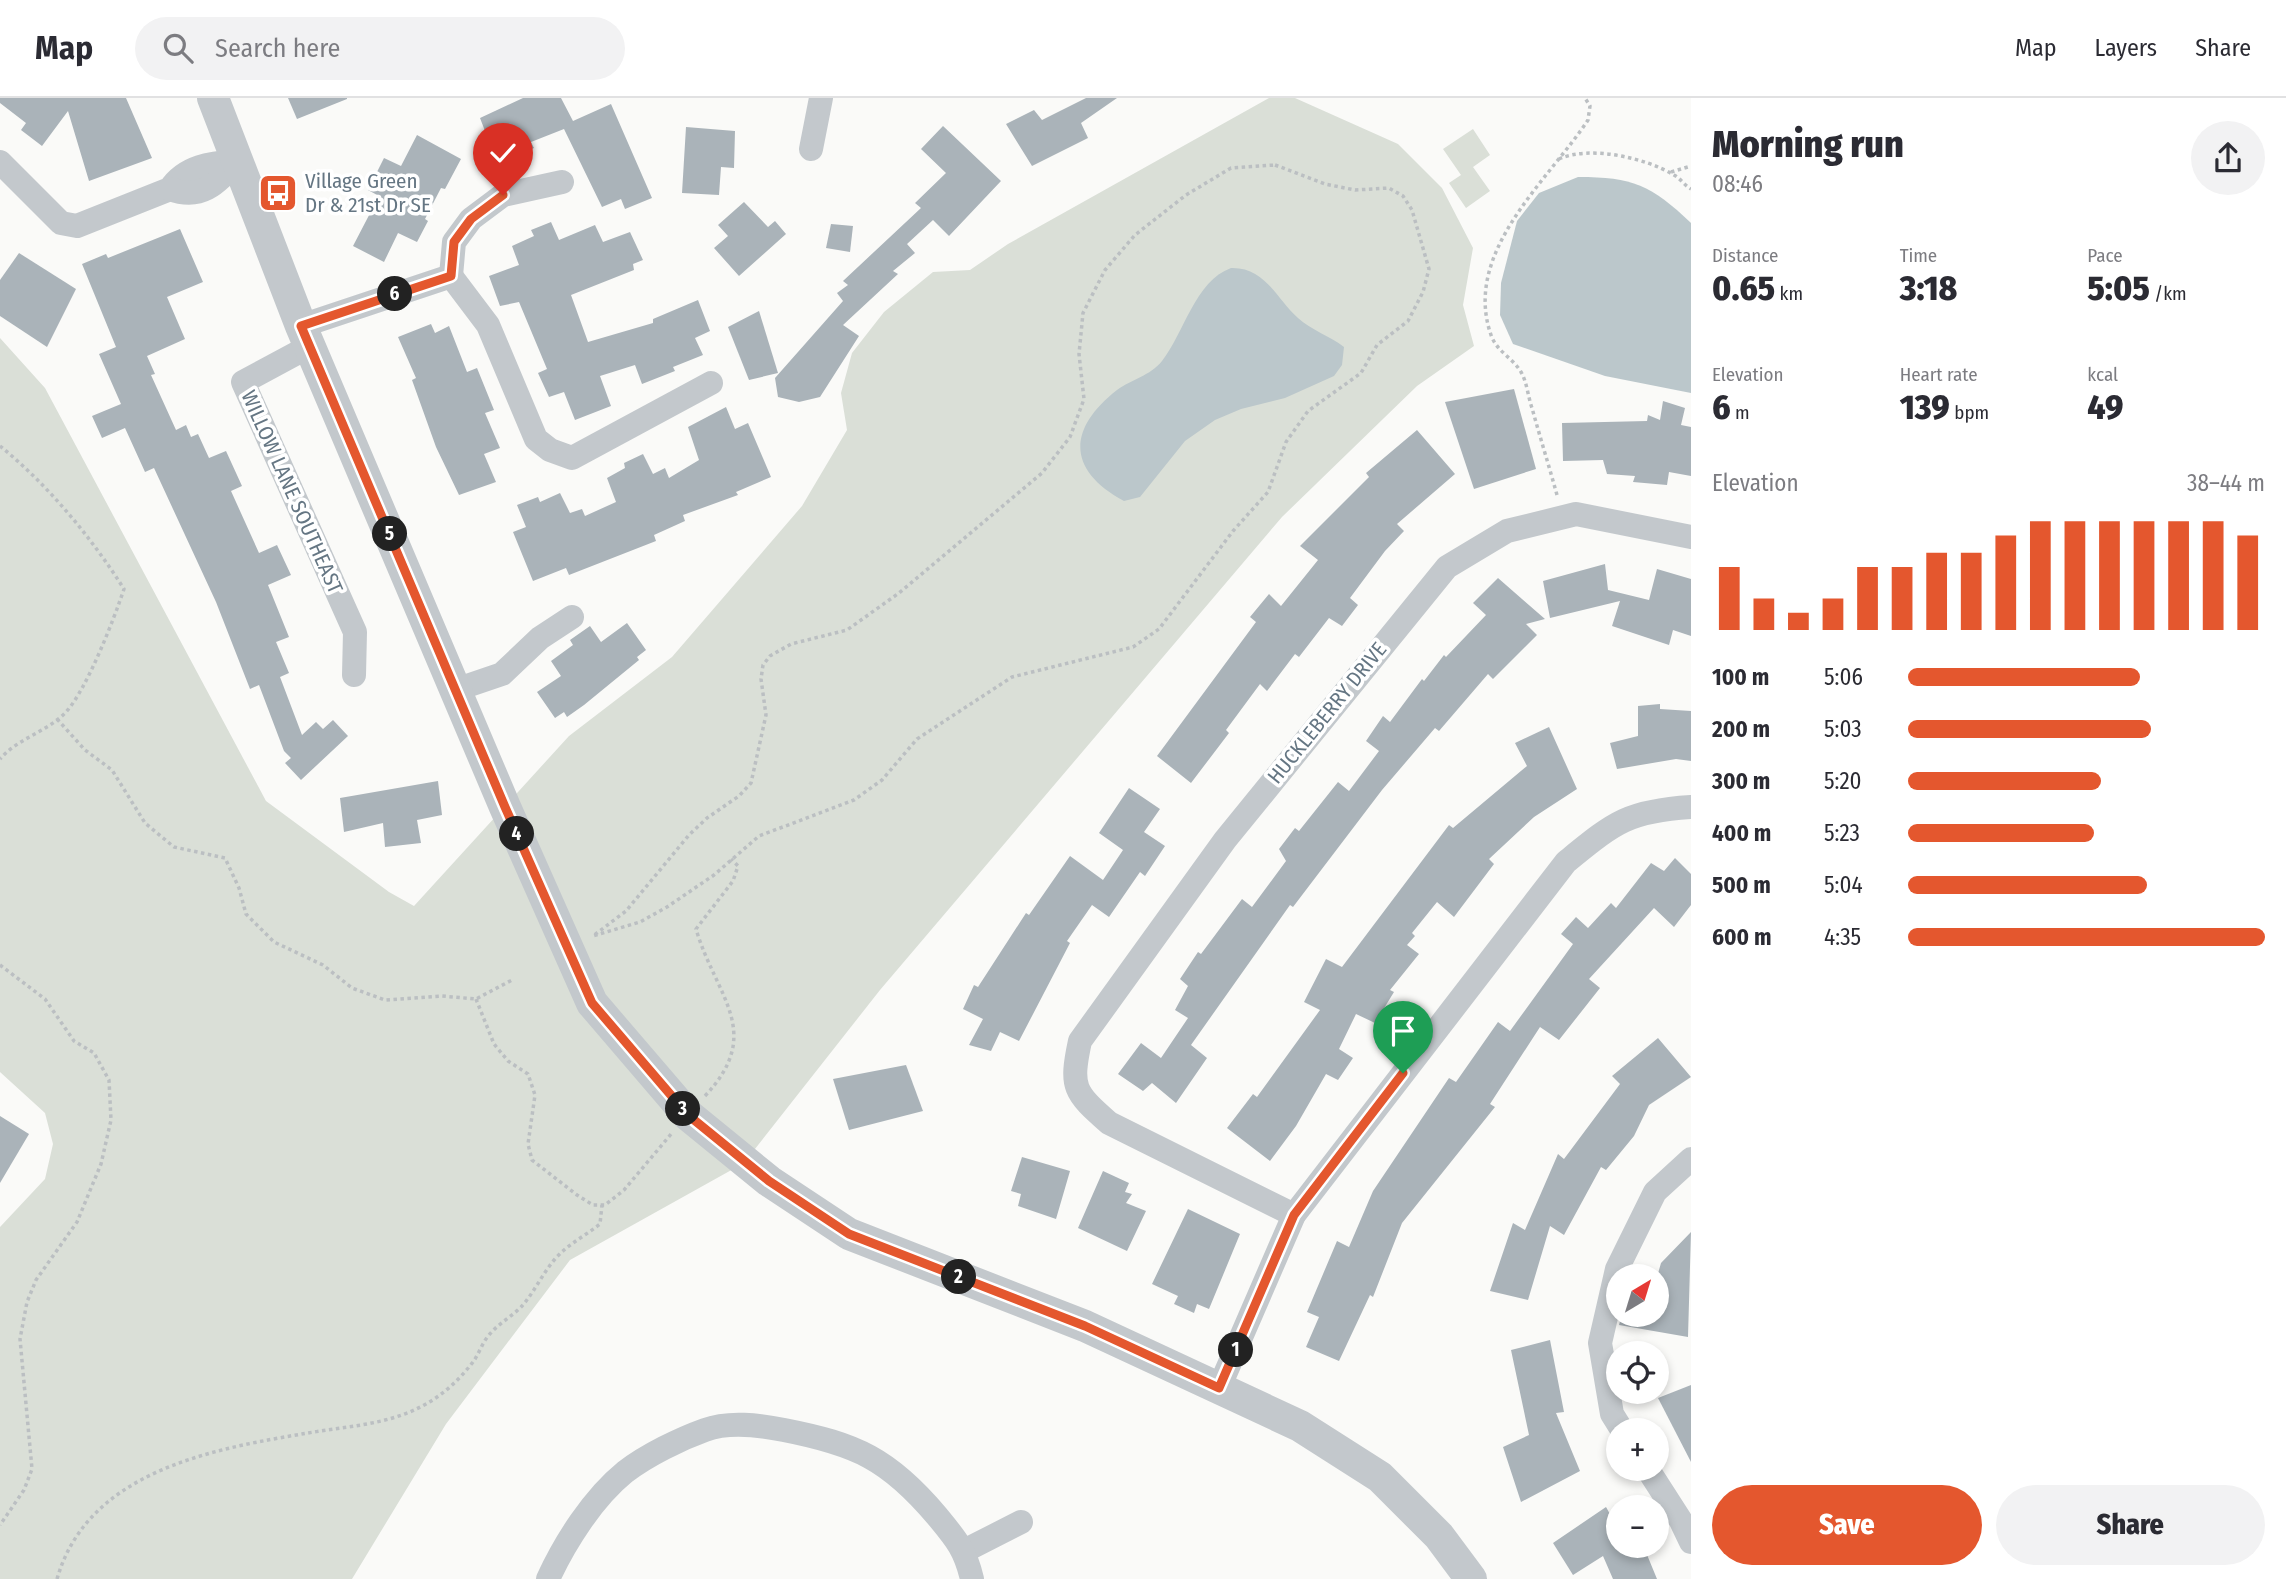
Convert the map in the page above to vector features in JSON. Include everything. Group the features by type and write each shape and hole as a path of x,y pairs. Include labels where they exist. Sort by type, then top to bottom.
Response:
{"street":[{"path":"213,98 306,336 455,690 592,1003 688,1115 769,1181 849,1234 1085,1326 1300,1426 1380,1477 1439,1536 1471,1579"},
{"path":"811,149 821,98"},
{"path":"0,162 61,223 77,226 170,190 187,195 215,185 237,161"},
{"path":"562,182 503,195 471,219 454,242 451,276 488,325 536,439 550,450 572,458 711,383"},
{"path":"306,336 451,276"},
{"name":"WILLOW LANE SOUTHEAST","path":"306,336 243,382 355,632 354,675"},
{"name":"HUCKLEBERRY DRIVE","path":"1294,1215 1109,1123 1084,1101 1073,1077 1080,1041 1225,840 1414,604 1447,567 1507,531 1576,514 1691,537"},
{"path":"455,690 502,674 540,638 572,617"},
{"path":"1219,1388 1294,1215 1566,862 1615,822 1655,809 1691,807"},
{"path":"1614,1418 1600,1343 1617,1269 1655,1192 1691,1159"},
{"path":"548,1579 557,1559 590,1510 625,1472 708,1429 753,1424 820,1437 868,1454 909,1483 965,1550 972,1579"},
{"path":"1655,1481 1691,1542"},
{"path":"965,1550 1021,1522"}],"path":[{"path":"1564,517 1521,371 1498,350 1487,316 1492,267 1504,237 1588,120 1590,106 1585,98"},
{"path":"1558,160 1571,154 1595,152 1669,172 1691,189"},
{"path":"1275,165 1325,184 1355,190 1389,188 1403,196 1412,210 1429,269 1423,292 1408,321 1377,345 1362,373 1308,411 1286,442 1268,492 1233,531 1159,628 1133,647 1012,677 917,738 882,780 853,800 759,836 714,875 667,906 640,922 593,936 626,911 689,835 707,818 739,796 751,783 766,715 761,679 763,665 770,656 791,644 847,630 899,593 1042,473 1070,437 1084,399 1079,354 1083,313 1105,270 1135,235 1185,195 1231,168 1275,165"},
{"path":"1669,172 1691,166"},
{"path":"0,446 38,482 75,524 105,559 124,589 111,627 78,695 57,719 10,747 0,759"},
{"path":"57,719 85,750 112,770 145,823 174,847 225,858 239,888 246,914 274,942 323,965 352,988 385,1000 442,996 476,999 512,980"},
{"path":"0,965 45,999 74,1041 94,1053 108,1080 111,1120 101,1164 77,1222 36,1279 27,1301 20,1350 32,1468 24,1490 0,1525"},
{"path":"57,1579 61,1565 84,1527 123,1488 157,1471 217,1451 383,1422 425,1405 451,1388 473,1361 487,1337 520,1307 554,1260 572,1242 600,1224 602,1205"}],"shaded area":[{"path":"1269,98 1295,98 1398,144 1442,188 1473,248 1463,305 1474,346 1417,386 1282,517 880,990 744,1163 570,1260 446,1424 352,1579 0,1579 0,1227 45,1179 53,1144 45,1113 0,1072 0,338 45,388 266,801 389,892 414,906 569,736 672,657 802,506 847,430 841,393 852,353 884,312 933,272 970,270 1008,244"},
{"path":"1473,129 1490,155 1473,167 1490,191 1466,208 1449,183 1461,175 1443,149"},
{"path":"1578,177 1613,179 1640,186 1664,200 1691,223 1691,393 1605,376 1513,344 1500,315 1501,283 1517,221 1539,193"},
{"path":"1231,268 1243,269 1261,278 1298,318 1344,347 1342,365 1334,376 1285,398 1241,409 1215,420 1185,441 1140,497 1124,501 1092,477 1080,449 1082,435 1100,405 1117,390 1146,374 1162,361 1199,296 1208,284"}],"building":[{"path":"0,98 126,98 152,158 89,181 68,111 42,146 21,130 26,123 0,103"},
{"path":"288,98 347,98 347,99 297,119"},
{"path":"523,98 561,98 573,121 611,104 652,198 625,209 621,199 602,207 564,129 531,142 534,148 511,158 503,140 490,144 480,118"},
{"path":"1086,98 1117,98 1081,123 1088,138 1032,166 1006,124 1034,110 1042,120"},
{"path":"943,126 1001,181 949,236 933,220 907,244 915,253 893,271 898,274 843,325 859,336 820,397 799,402 778,397 775,378 843,301 837,293 848,285 843,281 921,208 915,203 946,173 921,149"},
{"path":"686,127 735,131 734,168 721,167 719,195 682,193"},
{"path":"417,135 461,159 445,189 441,188 417,242 398,233 384,262 353,246 379,196 368,190 384,158 401,166"},
{"path":"744,202 768,227 775,221 786,234 739,276 714,248 728,236 718,225"},
{"path":"551,222 559,240 595,225 603,242 630,232 643,260 633,264 634,270 571,295 588,342 653,323 653,319 698,300 710,331 695,338 703,355 673,367 675,371 642,384 635,365 600,376 611,406 575,420 564,392 549,397 538,373 547,369 519,302 500,306 489,276 519,265 512,246 534,236 531,230"},
{"path":"831,224 853,226 850,252 826,248"},
{"path":"180,229 203,282 167,297 185,339 147,356 155,374 151,375 176,430 186,425 191,437 198,434 209,458 226,451 242,486 231,491 259,553 277,545 291,575 268,585 289,637 276,642 289,673 280,677 302,735 316,722 323,729 333,720 348,736 301,780 285,763 291,758 284,751 259,685 250,689 216,602 154,468 145,472 125,428 102,438 92,416 121,404 99,354 116,347 82,264 106,254 108,258"},
{"path":"19,253 76,289 47,347 0,316 0,280"},
{"path":"759,311 778,373 749,380 728,327"},
{"path":"431,324 435,333 449,326 467,372 477,368 494,410 485,413 500,448 484,454 496,482 459,495 436,447 412,380 416,378 398,337"},
{"path":"1514,389 1536,469 1474,489 1445,402"},
{"path":"1663,401 1685,408 1681,425 1691,427 1691,476 1669,472 1667,485 1633,482 1635,476 1607,474 1603,460 1563,461 1562,423 1647,421 1648,415 1660,420"},
{"path":"726,407 735,429 748,423 771,477 736,492 738,495 683,515 685,521 654,535 656,541 569,575 566,568 533,581 513,532 526,527 517,505 538,497 540,502 560,493 570,513 582,509 585,516 616,502 607,478 625,468 624,463 643,454 653,474 665,468 669,478 699,460 688,427"},
{"path":"1417,430 1455,474 1397,524 1404,531 1385,551 1350,598 1358,605 1342,626 1329,618 1299,657 1295,654 1267,691 1260,684 1226,730 1229,733 1191,783 1157,756 1256,622 1250,617 1269,594 1281,606 1318,560 1300,546 1369,477 1366,473"},
{"path":"1605,564 1608,590 1649,600 1657,569 1691,579 1691,636 1673,630 1669,645 1612,626 1620,601 1550,618 1543,581"},
{"path":"1498,578 1545,619 1526,624 1537,635 1493,679 1488,674 1439,731 1435,728 1382,790 1293,907 1290,905 1191,1045 1207,1058 1176,1103 1152,1083 1143,1091 1118,1074 1141,1043 1161,1058 1188,1018 1175,1010 1188,986 1180,979 1198,952 1201,954 1242,899 1252,907 1286,861 1279,849 1295,828 1299,831 1338,782 1349,791 1379,751 1366,741 1383,716 1390,722 1422,679 1424,681 1444,655 1446,657 1486,615 1473,603"},
{"path":"627,623 646,650 637,657 639,660 567,717 564,712 555,718 537,692 561,676 551,661 573,645 570,640 590,626 601,642"},
{"path":"1660,704 1660,709 1691,711 1691,761 1676,759 1617,769 1610,743 1638,736 1638,706"},
{"path":"1549,727 1577,789 1534,817 1489,859 1494,864 1454,917 1437,902 1412,933 1415,936 1407,945 1419,954 1390,990 1394,992 1375,1023 1356,1014 1339,1049 1353,1058 1338,1080 1326,1074 1296,1126 1270,1161 1227,1128 1253,1094 1257,1097 1320,1010 1304,1002 1326,959 1342,967 1449,825 1453,828 1527,766 1515,743"},
{"path":"438,781 442,815 417,820 421,843 385,847 383,823 344,832 340,798"},
{"path":"1129,788 1160,809 1144,832 1165,846 1145,876 1140,872 1109,917 1092,905 1067,941 1070,943 1019,1041 1000,1032 991,1051 969,1045 983,1019 963,1009 974,985 978,987 1026,913 1029,915 1070,856 1103,880 1123,850 1099,833"},
{"path":"1675,858 1691,874 1691,905 1674,927 1654,908 1589,979 1600,988 1559,1040 1540,1027 1490,1104 1495,1107 1402,1223 1373,1297 1370,1295 1339,1361 1306,1347 1319,1317 1307,1312 1337,1241 1349,1247 1373,1191 1449,1078 1456,1082 1498,1022 1510,1031 1573,944 1561,934 1576,917 1588,928 1611,903 1616,908 1651,863 1664,871"},
{"path":"1658,1038 1691,1077 1649,1105 1634,1136 1606,1170 1601,1167 1564,1235 1550,1226 1528,1300 1490,1291 1513,1223 1525,1230 1558,1154 1564,1159 1620,1084 1612,1076"},
{"path":"906,1065 923,1111 849,1130 833,1079"},
{"path":"0,1116 29,1134 0,1183"},
{"path":"1022,1157 1070,1171 1056,1219 1018,1206 1021,1194 1011,1191"},
{"path":"1103,1171 1129,1183 1125,1192 1132,1194 1126,1203 1146,1211 1127,1251 1078,1228"},
{"path":"1188,1209 1240,1234 1209,1309 1197,1304 1194,1313 1174,1304 1178,1296 1152,1284"},
{"path":"1691,1232 1688,1337 1630,1327 1670,1326 1670,1264 1661,1263"},
{"path":"1550,1340 1564,1412 1556,1413 1580,1471 1521,1502 1503,1447 1529,1435 1511,1350"},
{"path":"1691,1385 1691,1462 1661,1404 1669,1404 1669,1394"},
{"path":"1606,1507 1606,1558 1648,1558 1657,1579 1613,1579 1603,1556 1573,1575 1553,1543"}],"place":[{"name":"Village Green Dr & 21st Dr SE","path":"278,193"}],"route":[{"path":"503,195 471,219 454,242 451,276 301,326 505,807 592,1003 688,1115 769,1181 849,1234 1085,1326 1219,1388 1294,1215 1403,1073"}]}
